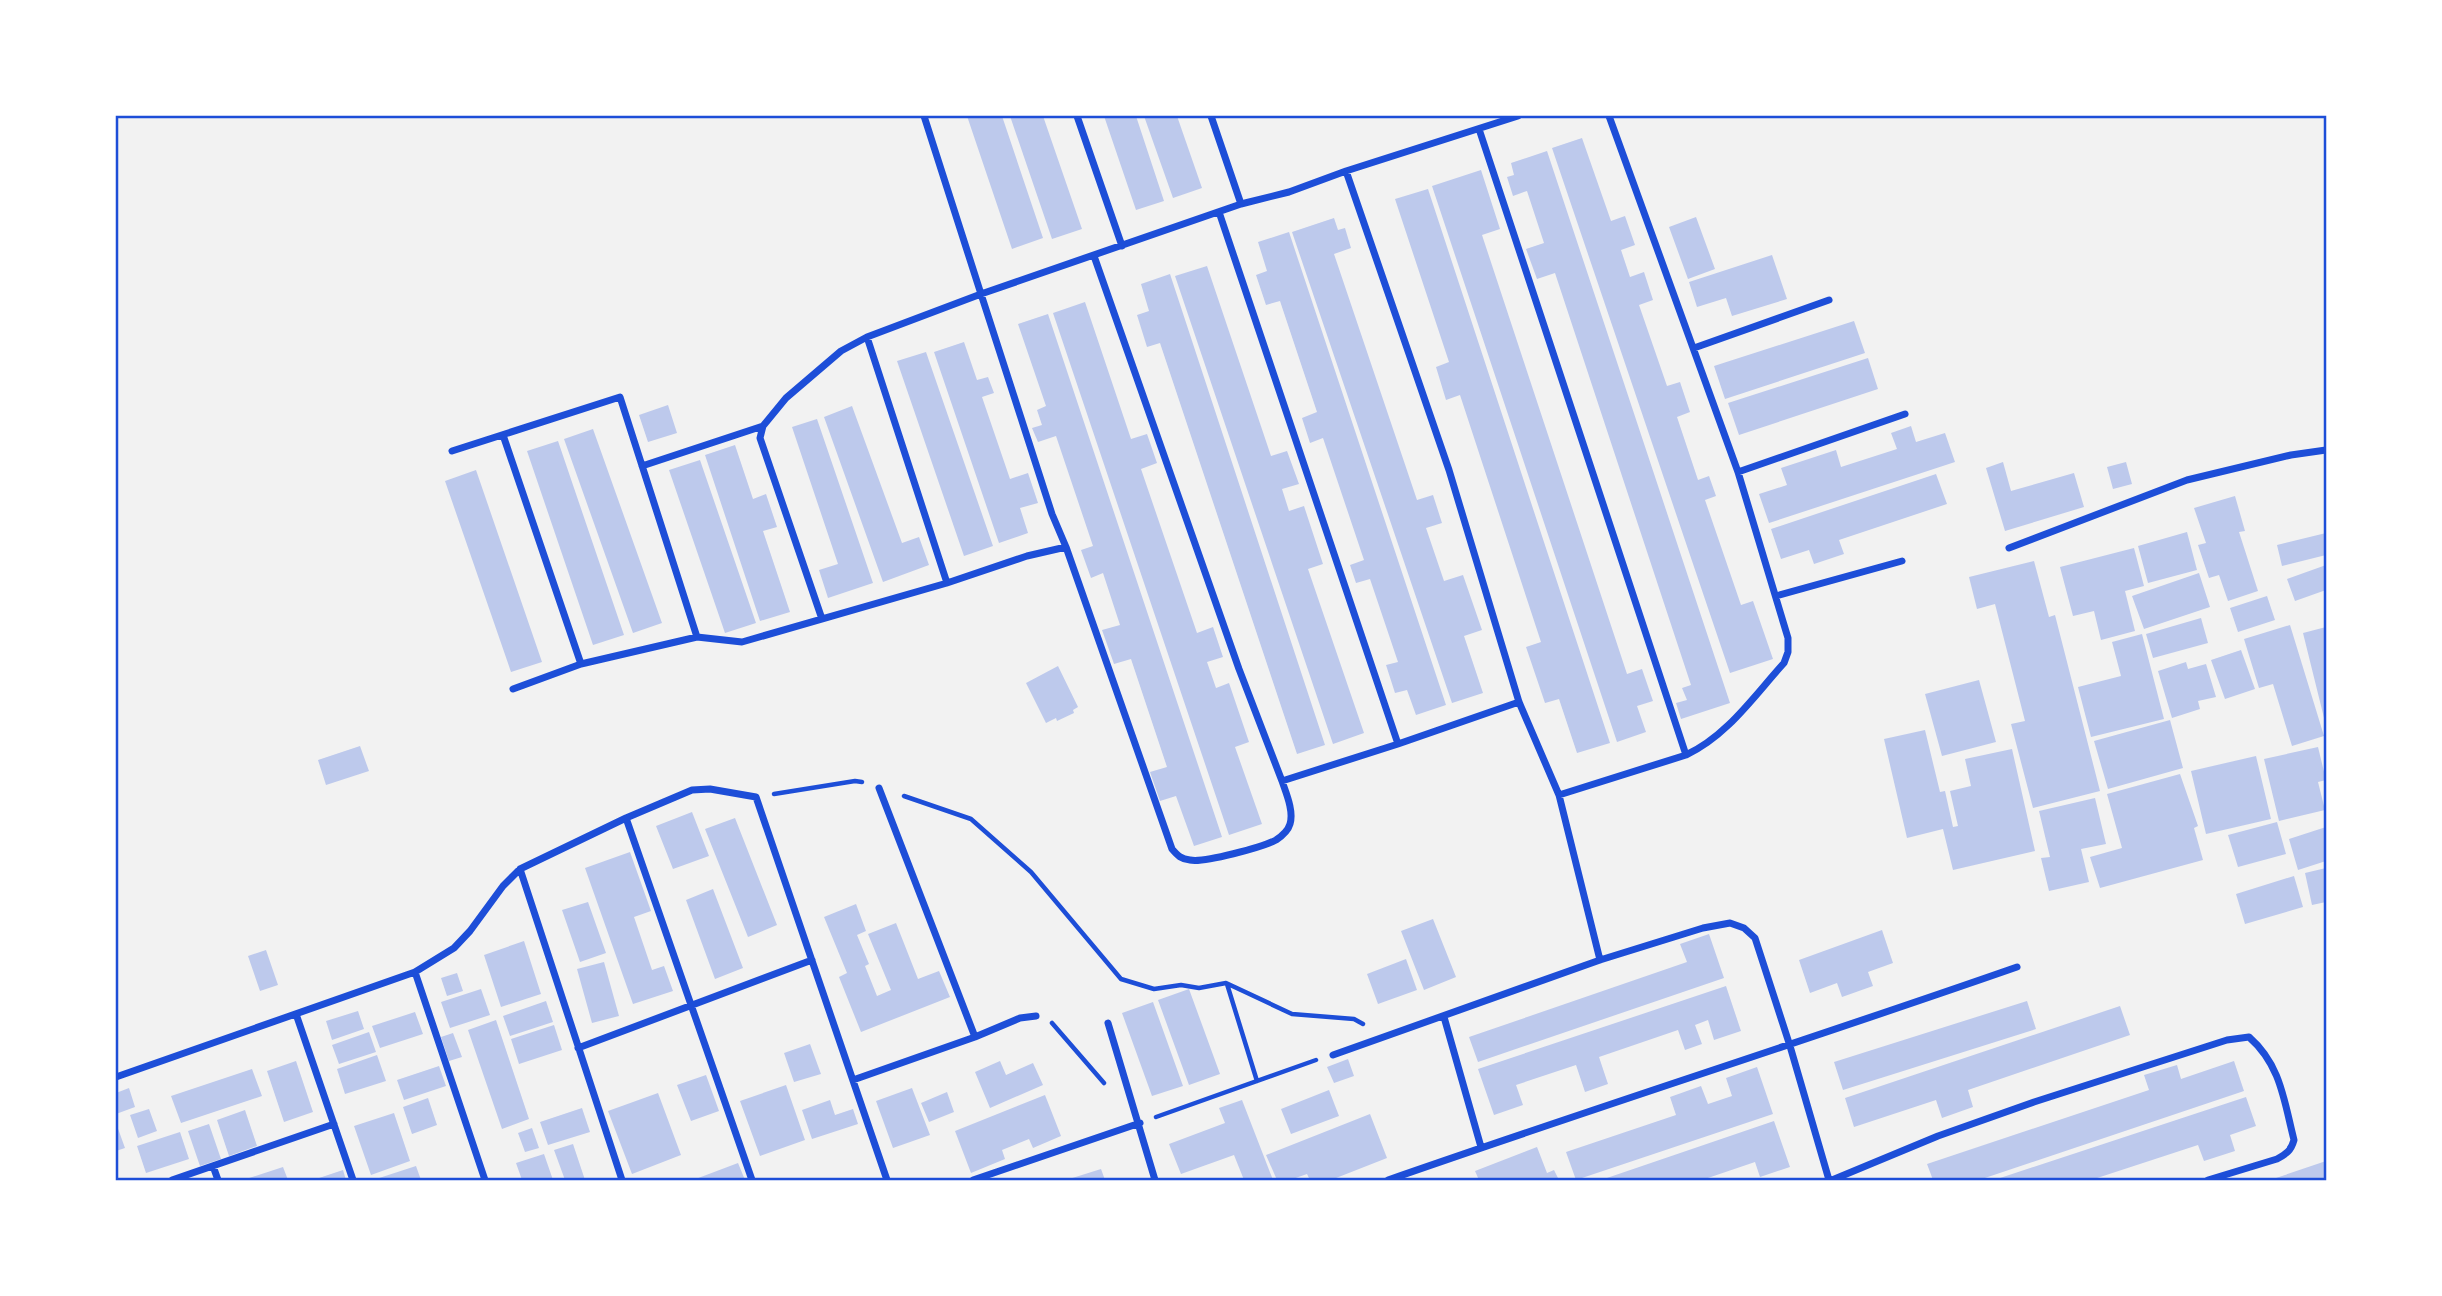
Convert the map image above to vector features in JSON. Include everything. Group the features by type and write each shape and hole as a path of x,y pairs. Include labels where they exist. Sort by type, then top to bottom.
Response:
{"street":[{"path":"923,116 1052,514 1172,849 1180,858 1206,860 1274,841 1285,834 1291,822 1290,806 1239,670 1094,256"},
{"path":"1077,116 1122,246"},
{"path":"1211,116 1241,204"},
{"path":"642,466 762,426 786,398 841,351 867,337 981,294 1241,204 1289,192 1518,116"},
{"path":"1559,795 1703,747 1728,726 1784,663 1788,652 1788,638 1738,472 1609,116"},
{"path":"1479,129 1686,754"},
{"path":"1346,172 1449,470 1519,702 1559,795 1600,960"},
{"path":"1219,212 1398,744"},
{"path":"1694,348 1829,300"},
{"path":"867,337 947,583"},
{"path":"452,451 620,397 697,637"},
{"path":"1738,472 1905,414"},
{"path":"762,426 760,438 822,619"},
{"path":"503,435 581,664"},
{"path":"2009,548 2187,480 2291,455 2326,450"},
{"path":"513,689 581,664 697,637 742,642 947,583 1027,556 1066,547"},
{"path":"1776,596 1902,561"},
{"path":"1282,781 1519,702"},
{"path":"879,788 975,1037"},
{"path":"116,1077 415,972 454,948 503,886 520,869 626,818 692,790 702,789 756,797 887,1181"},
{"path":"626,818 752,1181"},
{"path":"520,869 622,1181"},
{"path":"1332,1055 1600,960 1703,928 1730,923 1744,928 1755,938 1830,1181 1938,1136 2034,1102 2227,1040 2249,1037 2263,1049 2277,1072 2294,1140 2292,1147 2277,1159 2207,1181"},
{"path":"578,1048 812,960"},
{"path":"1388,1181 1408,1177 1481,1147 1790,1046 2017,967"},
{"path":"415,972 485,1181"},
{"path":"296,1014 354,1181"},
{"path":"853,1080 975,1037 1020,1018 1035,1016"},
{"path":"1444,1017 1481,1147"},
{"path":"1108,1023 1155,1181"},
{"path":"172,1181 334,1124"},
{"path":"973,1181 1140,1124"},
{"path":"213,1167 218,1181"}],"path":[{"path":"756,797 855,782 868,783 971,819 1031,872 1121,979 1154,989 1181,985 1199,988 1226,983 1292,1014 1354,1019 1380,1038"},
{"path":"1226,983 1257,1081"},
{"path":"1035,1016 1053,1024 1105,1083"},
{"path":"1140,1124 1332,1055"}],"building":[{"path":"967,116 1002,116 1043,238 1012,249"},
{"path":"1010,116 1043,116 1082,229 1052,239"},
{"path":"1104,116 1136,116 1164,201 1136,210"},
{"path":"1144,116 1177,116 1202,188 1173,198"},
{"path":"1582,138 1611,221 1625,216 1635,245 1621,250 1630,277 1644,272 1653,300 1639,305 1667,386 1680,382 1690,412 1677,417 1698,480 1709,476 1716,496 1705,500 1741,605 1753,601 1773,659 1730,673 1552,148"},
{"path":"1547,151 1730,703 1681,719 1676,703 1687,700 1682,688 1691,685 1555,273 1537,279 1526,249 1544,243 1527,191 1513,196 1507,177 1514,175 1511,163"},
{"path":"1481,170 1500,229 1482,235 1627,674 1642,669 1653,701 1637,706 1646,732 1617,742 1432,186"},
{"path":"1428,189 1610,743 1577,753 1559,699 1545,703 1526,647 1541,642 1460,395 1446,400 1436,367 1449,362 1395,199"},
{"path":"1696,217 1715,269 1688,279 1669,227"},
{"path":"1334,218 1338,230 1345,228 1351,248 1334,254 1417,500 1433,495 1442,523 1426,528 1444,581 1463,575 1482,630 1464,636 1483,693 1452,703 1292,232"},
{"path":"1289,232 1446,705 1416,715 1407,690 1395,693 1386,665 1398,662 1370,579 1356,583 1350,565 1364,560 1323,438 1310,443 1302,418 1317,412 1280,301 1266,305 1256,275 1267,271 1258,242"},
{"path":"1772,255 1787,299 1732,316 1726,298 1697,307 1689,282"},
{"path":"1207,266 1271,456 1287,451 1299,484 1282,489 1289,511 1304,506 1323,564 1308,569 1364,733 1333,744 1175,276"},
{"path":"1170,274 1325,745 1297,754 1160,343 1147,347 1137,315 1149,311 1141,284"},
{"path":"1085,302 1131,439 1147,434 1157,463 1141,469 1197,633 1213,627 1223,657 1207,662 1216,688 1229,683 1249,742 1235,747 1262,824 1229,835 1053,313"},
{"path":"1048,314 1222,837 1194,846 1176,796 1160,801 1150,772 1167,767 1131,659 1114,664 1102,630 1120,625 1103,573 1091,578 1081,550 1093,546 1056,436 1038,442 1032,428 1042,425 1037,410 1046,406 1018,324"},
{"path":"1854,321 1865,353 1725,399 1714,366"},
{"path":"964,342 977,380 988,377 994,393 982,397 1010,479 1028,473 1038,503 1020,508 1028,533 999,543 934,352"},
{"path":"926,352 993,546 964,556 897,361"},
{"path":"1868,358 1878,389 1739,435 1728,403"},
{"path":"668,405 677,433 648,442 639,415"},
{"path":"852,406 902,543 919,537 929,565 883,582 824,417"},
{"path":"817,419 873,583 828,598 819,570 838,564 792,427"},
{"path":"1911,426 1916,442 1945,433 1955,462 1769,523 1759,494 1787,485 1781,468 1836,450 1841,467 1897,449 1891,433"},
{"path":"593,429 662,623 633,633 564,439"},
{"path":"558,441 624,635 593,645 527,451"},
{"path":"735,445 753,499 766,494 777,527 763,531 790,612 760,621 705,455"},
{"path":"700,460 756,623 725,633 669,470"},
{"path":"2003,462 2011,491 2074,473 2084,507 2005,531 1986,468"},
{"path":"2126,462 2132,484 2113,489 2107,467"},
{"path":"476,470 542,662 511,672 445,481"},
{"path":"1936,474 1947,504 1839,540 1844,554 1814,564 1809,550 1781,559 1771,529"},
{"path":"2235,496 2245,531 2239,532 2258,591 2228,601 2219,575 2209,578 2198,545 2206,543 2194,508"},
{"path":"2187,532 2197,570 2148,583 2138,546"},
{"path":"2326,533 2326,555 2282,566 2277,545"},
{"path":"2134,548 2144,586 2125,591 2135,631 2101,640 2094,611 2073,616 2060,567"},
{"path":"2034,561 2049,617 2055,615 2100,791 2033,808 2011,724 2025,721 1995,604 1977,609 1969,577"},
{"path":"2326,565 2326,590 2295,601 2287,579"},
{"path":"2199,573 2210,607 2144,629 2132,596"},
{"path":"2267,596 2275,620 2238,632 2230,608"},
{"path":"2201,618 2208,643 2153,658 2146,634"},
{"path":"2290,625 2324,736 2292,746 2273,684 2259,688 2244,639"},
{"path":"2326,627 2326,726 2303,633"},
{"path":"2142,634 2164,719 2091,737 2078,687 2121,676 2112,642"},
{"path":"2241,650 2255,689 2225,699 2211,660"},
{"path":"2186,662 2188,669 2206,664 2216,697 2198,701 2200,709 2172,718 2158,671"},
{"path":"1058,666 1078,707 1073,710 1074,713 1046,723 1026,683"},
{"path":"1979,680 1996,742 1942,756 1925,694"},
{"path":"2170,720 2183,768 2108,789 2094,741"},
{"path":"1925,730 1940,792 1945,791 1953,827 1958,826 1950,791 1971,786 1965,759 2012,749 2035,851 1953,870 1943,829 1907,838 1884,739"},
{"path":"360,746 369,771 326,785 318,760"},
{"path":"2318,747 2326,780 2318,782 2325,810 2279,821 2264,759"},
{"path":"2256,756 2271,819 2206,834 2191,771"},
{"path":"2180,774 2198,826 2194,828 2203,860 2100,888 2090,857 2122,848 2107,794"},
{"path":"2095,798 2106,844 2081,849 2089,882 2049,891 2041,858 2050,857 2039,811"},
{"path":"692,812 709,856 673,869 656,826"},
{"path":"735,818 777,925 748,937 705,829"},
{"path":"2277,822 2286,854 2238,867 2228,835"},
{"path":"2326,827 2326,861 2298,870 2289,839"},
{"path":"630,852 651,911 634,917 652,970 664,966 673,991 633,1004 585,868"},
{"path":"2326,868 2326,902 2312,905 2305,873"},
{"path":"2294,876 2303,907 2245,924 2236,894"},
{"path":"713,889 743,968 715,979 686,900"},
{"path":"588,902 606,953 580,962 562,910"},
{"path":"856,904 866,931 857,935 869,964 865,966 877,996 891,990 868,934 896,923 918,979 939,971 950,997 861,1032 839,977 847,973 824,917"},
{"path":"1433,919 1456,977 1424,990 1401,931"},
{"path":"1882,930 1893,963 1868,972 1873,986 1842,997 1837,983 1810,993 1799,960"},
{"path":"1709,934 1724,978 1478,1062 1469,1037 1687,962 1680,944"},
{"path":"524,941 541,994 501,1007 484,955"},
{"path":"266,950 278,985 260,991 248,956"},
{"path":"1406,959 1417,990 1378,1004 1367,974"},
{"path":"604,962 619,1016 592,1023 577,969"},
{"path":"457,973 463,991 447,996 441,978"},
{"path":"1726,986 1741,1031 1714,1040 1708,1020 1695,1025 1702,1044 1685,1050 1678,1030 1599,1057 1608,1084 1585,1092 1576,1065 1516,1085 1523,1105 1494,1115 1478,1069"},
{"path":"481,989 490,1015 450,1028 441,1002"},
{"path":"1189,989 1220,1074 1189,1085 1158,1000"},
{"path":"546,1001 553,1022 510,1036 503,1016"},
{"path":"2027,1001 2036,1029 1843,1090 1834,1062"},
{"path":"1153,1002 1183,1086 1152,1096 1122,1013"},
{"path":"2120,1006 2130,1035 1968,1090 1973,1107 1942,1118 1936,1100 1854,1127 1845,1098"},
{"path":"358,1011 364,1029 332,1040 326,1021"},
{"path":"415,1012 423,1034 380,1048 372,1026"},
{"path":"496,1020 529,1119 502,1129 468,1030"},
{"path":"554,1025 562,1050 519,1064 511,1039"},
{"path":"369,1032 376,1052 339,1064 332,1045"},
{"path":"453,1033 462,1057 449,1061 441,1037"},
{"path":"810,1044 821,1074 794,1082 784,1053"},
{"path":"377,1055 386,1081 345,1094 337,1069"},
{"path":"1348,1059 1354,1076 1334,1083 1327,1067"},
{"path":"296,1061 313,1112 284,1122 267,1071"},
{"path":"1000,1061 1006,1075 1033,1063 1043,1085 990,1108 975,1072"},
{"path":"2234,1061 2244,1091 1979,1180 1933,1180 1927,1164 2149,1090 2144,1075 2177,1065 2181,1079"},
{"path":"439,1066 446,1086 404,1100 397,1080"},
{"path":"1757,1067 1773,1114 1576,1180 1566,1152 1676,1115 1670,1097 1701,1086 1708,1104 1732,1096 1726,1078"},
{"path":"252,1069 262,1096 181,1123 171,1096"},
{"path":"706,1075 719,1111 691,1121 677,1085"},
{"path":"786,1085 805,1140 760,1156 740,1101"},
{"path":"129,1088 135,1107 116,1114 116,1093"},
{"path":"912,1088 930,1135 893,1148 876,1101"},
{"path":"1329,1090 1339,1116 1291,1134 1281,1109"},
{"path":"947,1092 954,1112 929,1122 921,1103"},
{"path":"658,1093 681,1155 632,1174 608,1111"},
{"path":"1045,1095 1061,1136 1033,1148 1029,1139 1002,1150 1005,1159 971,1173 955,1131"},
{"path":"2246,1097 2256,1126 2230,1135 2235,1151 2204,1161 2198,1145 2091,1180 1994,1180"},
{"path":"428,1098 437,1125 412,1134 403,1107"},
{"path":"830,1100 835,1115 853,1109 858,1124 812,1139 802,1110"},
{"path":"1242,1100 1273,1180 1244,1180 1234,1155 1181,1174 1169,1144 1225,1123 1219,1108"},
{"path":"582,1108 590,1132 548,1145 540,1122"},
{"path":"149,1109 157,1131 138,1138 130,1115"},
{"path":"245,1110 257,1146 229,1156 217,1120"},
{"path":"394,1113 410,1161 371,1175 354,1126"},
{"path":"1370,1114 1387,1158 1331,1180 1310,1180 1307,1174 1290,1180 1277,1180 1266,1155"},
{"path":"1774,1121 1790,1167 1760,1177 1755,1162 1702,1180 1601,1180"},
{"path":"116,1123 125,1148 116,1151"},
{"path":"209,1124 221,1159 200,1166 188,1131"},
{"path":"532,1128 539,1148 525,1152 518,1133"},
{"path":"180,1132 189,1159 146,1173 137,1146"},
{"path":"573,1144 585,1180 565,1180 554,1150"},
{"path":"1537,1147 1547,1173 1554,1170 1559,1180 1479,1180 1475,1171"},
{"path":"544,1154 553,1180 522,1180 516,1163"},
{"path":"2326,1161 2326,1180 2270,1180"},
{"path":"738,1163 745,1180 693,1180"},
{"path":"416,1166 421,1180 373,1180"},
{"path":"283,1167 288,1180 243,1180"},
{"path":"1101,1169 1105,1180 1066,1180"},
{"path":"343,1170 346,1180 313,1180"}]}
